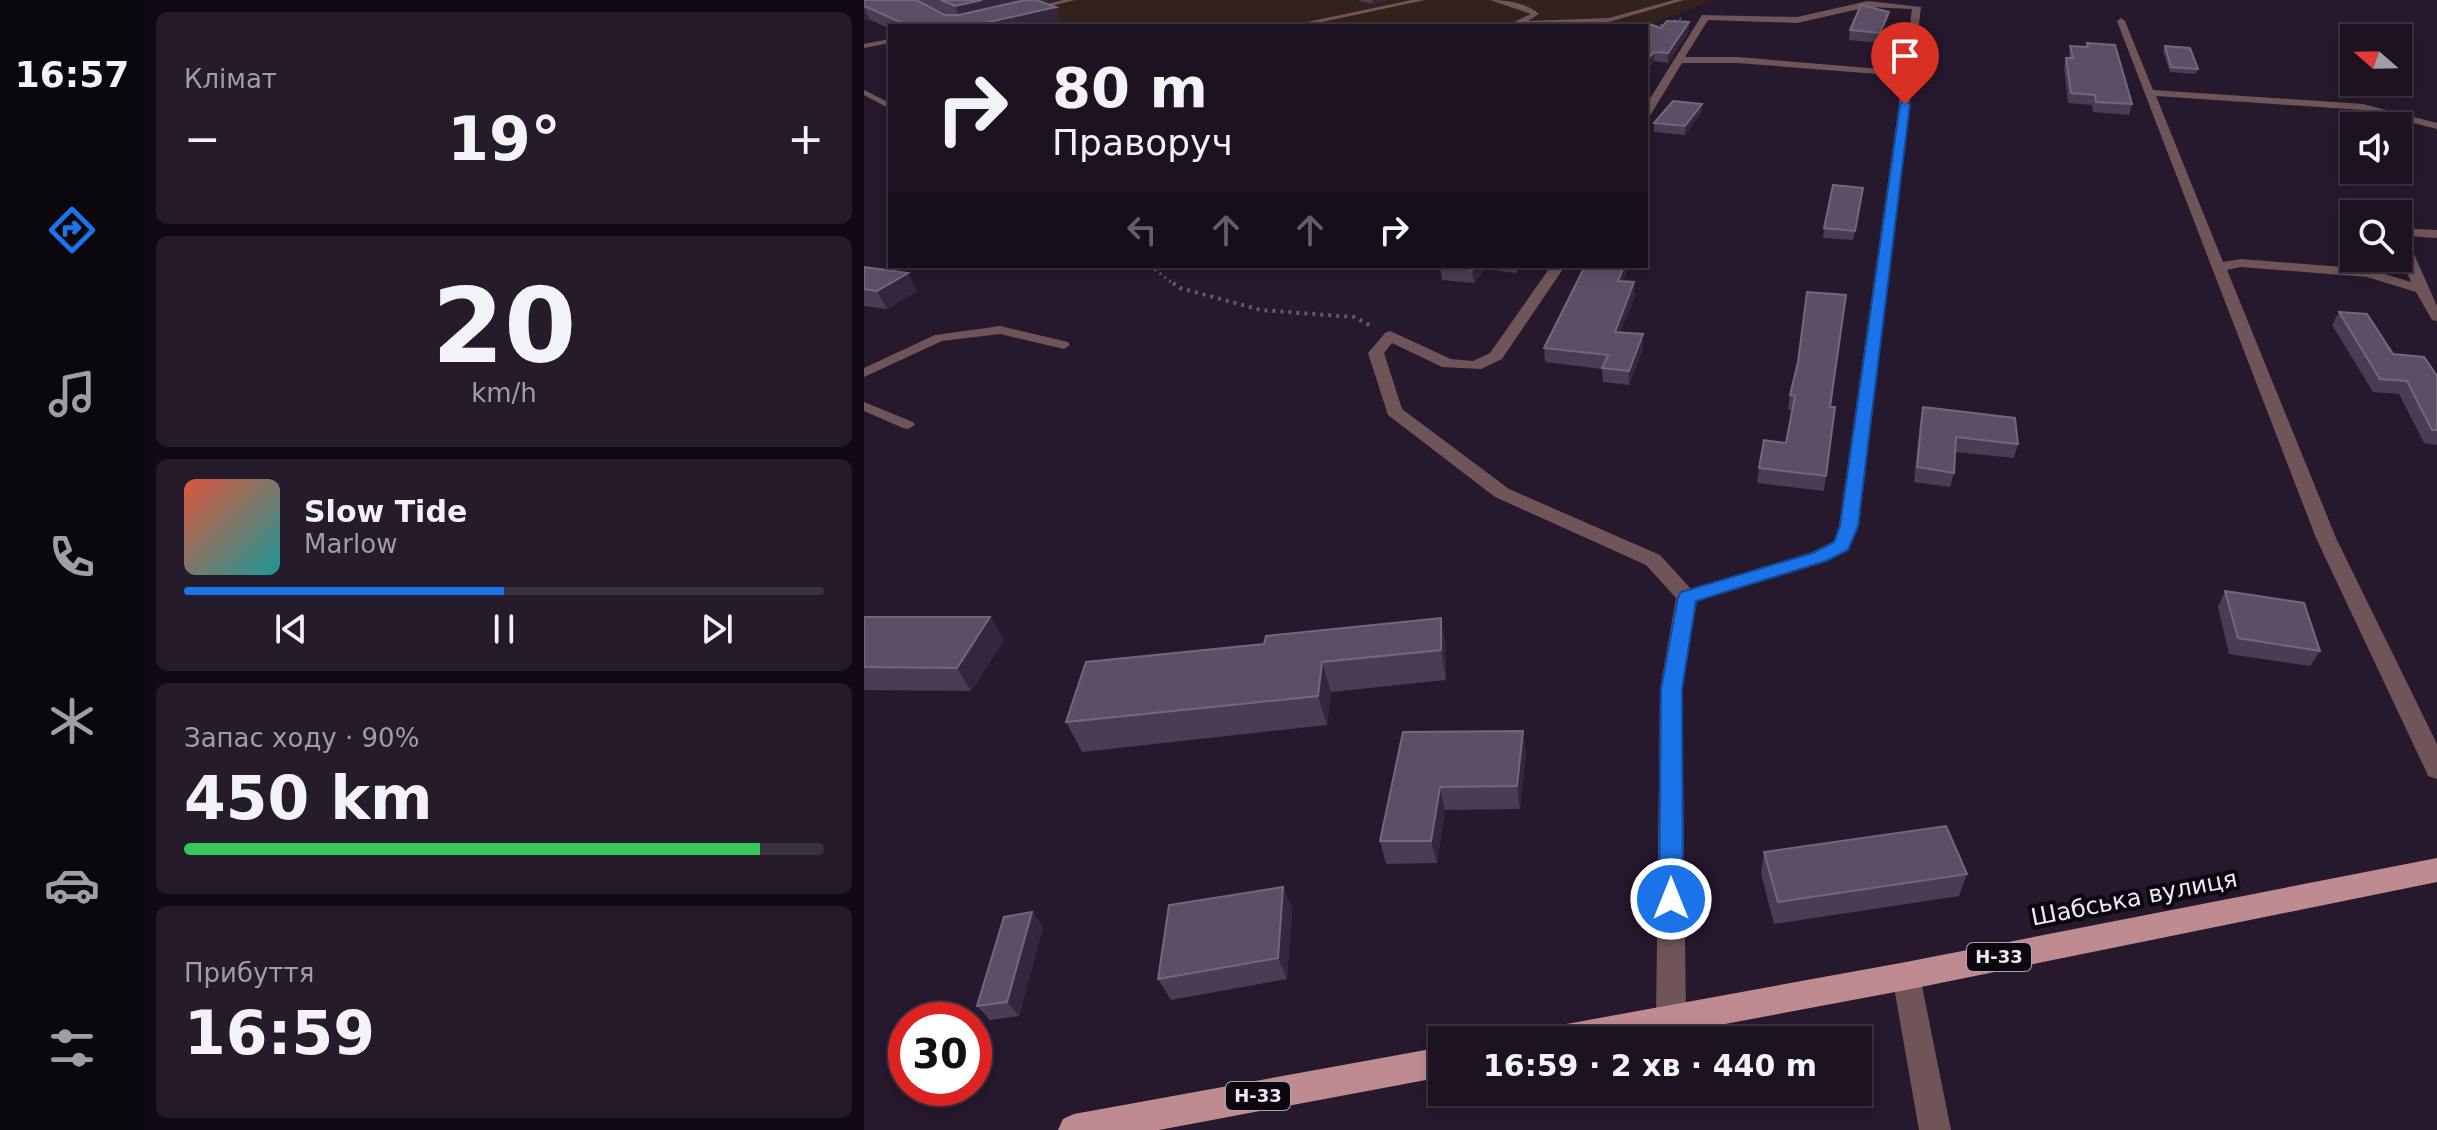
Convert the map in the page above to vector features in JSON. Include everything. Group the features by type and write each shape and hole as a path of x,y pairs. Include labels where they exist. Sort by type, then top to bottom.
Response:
{"main road":[{"name":"Шабська вулиця","path":"1638,1026 2437,870"},
{"name":"Н-33","path":"1074,1130 1153,1122 1428,1065"}],"street":[{"path":"1648,111 1705,17 1797,20 1868,4 1917,7 1849,526 1842,545 1819,557 1687,597"},
{"path":"2121,21 2326,538 2437,769"},
{"path":"1680,60 1737,60 1909,74"},
{"path":"2150,93 2363,107 2437,126"},
{"path":"2412,233 2437,234"},
{"path":"2220,267 2241,263 2368,273 2421,289"},
{"path":"2412,267 2437,317"},
{"path":"1557,268 1496,356 1475,366 1448,364 1390,336 1376,353 1394,411 1502,493 1653,560 1687,597"},
{"path":"1671,1020 1671,689 1687,597"},
{"path":"1906,976 1935,1130"}],"lane":[{"path":"1016,13 1072,0"},
{"path":"1302,24 1422,0"},
{"path":"1493,0 1530,9 1536,14 1514,24"},
{"path":"1531,24 1609,20 1681,0"},
{"path":"1339,17 1354,24"},
{"path":"864,46 888,41"},
{"path":"864,92 888,105"},
{"path":"864,373 939,338 1000,330 1064,345"},
{"path":"864,406 908,425"}],"path":[{"path":"1648,29 1687,17 1705,17"},
{"path":"1153,268 1180,288 1261,310 1354,317 1390,336"}],"shaded area":[{"path":"864,0 1714,0 1648,25 888,26 864,20"}],"building":[{"path":"864,0 916,0 945,15 959,15 1025,0 1036,0 1056,7 981,24 904,24 864,6"},
{"path":"941,0 982,0 955,6"},
{"path":"1861,5 1889,12 1880,33 1850,30"},
{"path":"1667,21 1689,22 1668,53 1654,52 1648,59 1648,25 1661,28"},
{"path":"2087,43 2115,45 2132,104 2096,102 2095,95 2071,93 2066,58 2073,58 2070,46 2088,47"},
{"path":"2165,46 2190,48 2198,69 2171,67"},
{"path":"1673,101 1702,104 1685,126 1654,123"},
{"path":"1833,185 1863,188 1855,231 1824,228"},
{"path":"864,267 908,273 877,291 864,289"},
{"path":"1584,268 1623,268 1618,281 1634,282 1615,332 1643,334 1629,371 1602,368 1608,355 1544,348"},
{"path":"1807,292 1846,295 1830,407 1835,407 1826,476 1759,468 1764,440 1786,443 1795,396 1790,395 1798,362"},
{"path":"2339,312 2367,314 2393,354 2424,357 2437,376 2437,430 2432,430 2407,381 2380,379"},
{"path":"1923,407 2015,418 2018,444 1956,437 1954,473 1917,467"},
{"path":"2225,591 2304,603 2320,651 2238,638"},
{"path":"864,617 990,617 957,668 864,667"},
{"path":"1441,618 1441,650 1322,662 1318,696 1066,722 1086,662 1264,644 1266,636"},
{"path":"1523,731 1517,786 1440,787 1431,841 1380,841 1403,732"},
{"path":"1946,826 1967,874 1778,902 1764,852"},
{"path":"1283,887 1278,958 1158,979 1169,905"},
{"path":"1032,912 1007,1002 978,1002 1004,917"}],"route":[{"path":"1671,899 1671,689 1687,597 1819,557 1842,545 1849,526 1905,104"}]}
